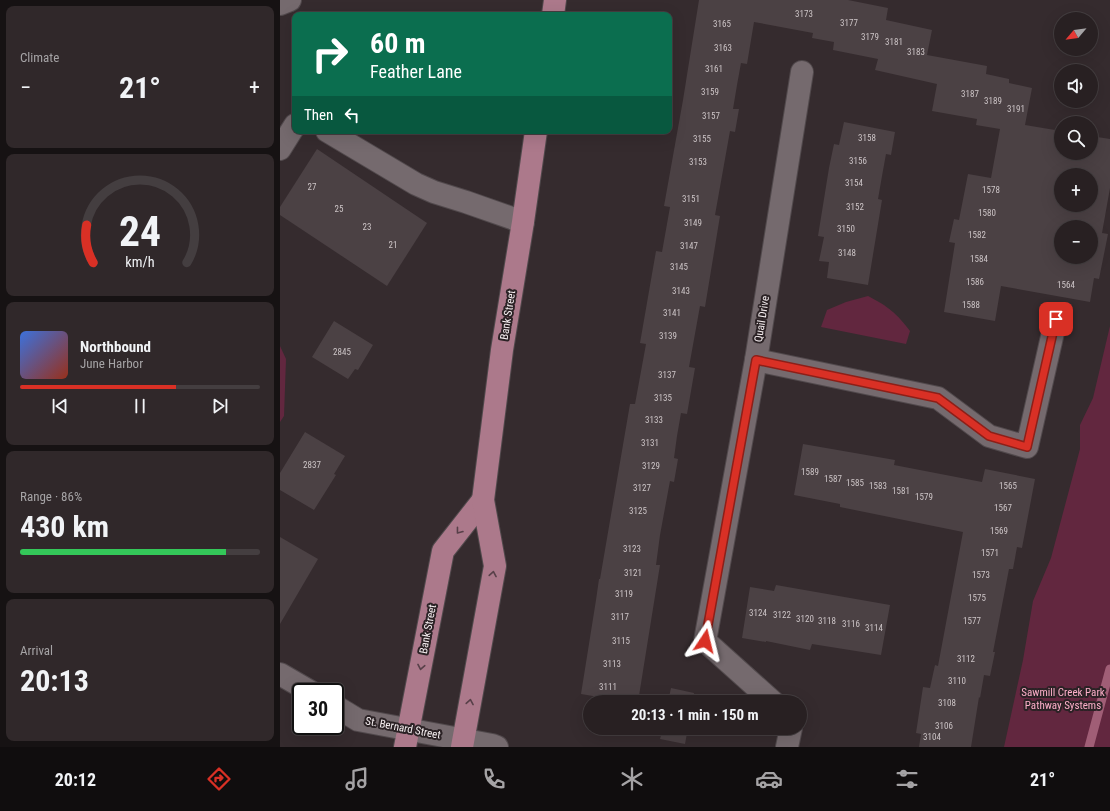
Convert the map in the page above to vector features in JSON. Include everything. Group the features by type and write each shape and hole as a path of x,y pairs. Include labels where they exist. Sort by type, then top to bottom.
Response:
{"main road":[{"path":"553,12 555,0"},
{"name":"Bank Street","path":"463,744 495,566 483,500 502,350 524,222 536,134"},
{"name":"Bank Street","path":"407,738 443,551 483,500"}],"street":[{"path":"280,4 290,0"},
{"name":"Quail Drive","path":"765,695 705,641 756,360 802,72"},
{"path":"280,150 292,130"},
{"path":"332,134 416,184 524,222"},
{"path":"756,360 938,398 989,436 1027,447 1056,319"},
{"path":"280,674 296,683"},
{"name":"St. Bernard Street","path":"344,711 358,720 407,738 463,744 492,745 497,747"},
{"path":"787,747 790,735"}],"green space":[{"path":"868,296 892,311 910,331 906,344 821,327 827,310 846,302"},
{"name":"Sawmill Creek Park Pathway Systems","path":"1110,326 1110,747 1004,747 1023,660 1033,601 1051,558 1080,449 1080,425 1093,398"},
{"path":"280,346 286,359 284,416 280,422"}],"building":[{"path":"699,0 848,0 888,8 886,20 932,30 927,55 987,66 986,74 1009,79 1009,83 1032,88 1025,125 1054,130 1054,160 1098,160 1098,137 1110,139 1110,188 1102,233 1108,234 1099,279 1094,278 1090,302 1001,286 995,321 944,312 955,243 949,242 954,219 959,220 968,174 991,178 1000,129 976,125 977,119 932,111 937,84 875,70 878,59 833,50 834,42 812,38 813,33 754,22 747,64 741,63 733,109 739,109 735,132 730,131 715,215 720,216 705,307 700,306 689,367 695,368 687,414 681,413 674,458 678,459 674,482 670,481 660,535 656,565 660,565 639,695 587,695 581,694 599,579 630,404 635,404 646,344 640,343 656,251 662,252 670,207 664,206"},
{"path":"844,122 895,132 891,155 886,154 882,176 878,199 882,200 868,285 827,278 829,262 819,261 824,237 818,236 829,168 834,144 839,145"},
{"path":"317,149 427,223 387,286 280,215 280,207"},
{"path":"334,321 373,345 358,370 355,369 348,379 312,357"},
{"path":"305,432 345,456 334,474 336,475 314,510 280,490 280,473"},
{"path":"803,444 895,460 894,465 982,482 985,469 1035,479 1022,548 1017,547 1013,569 1009,569 993,652 995,652 990,676 984,675 971,747 919,747 921,734 916,733 923,687 930,688 935,665 938,666 963,532 840,507 840,504 794,495"},
{"path":"280,537 318,559 280,624"},
{"path":"776,585 890,605 881,655 812,644 810,650 766,641 742,638 750,587 774,591"},
{"path":"671,688 694,693 694,695 670,695"},
{"path":"661,735 687,735 685,744 660,739"}],"waterway":[{"path":"1089,747 1110,669"}],"route":[{"path":"705,641 756,360 938,398 989,436 1027,447 1056,319"}]}
